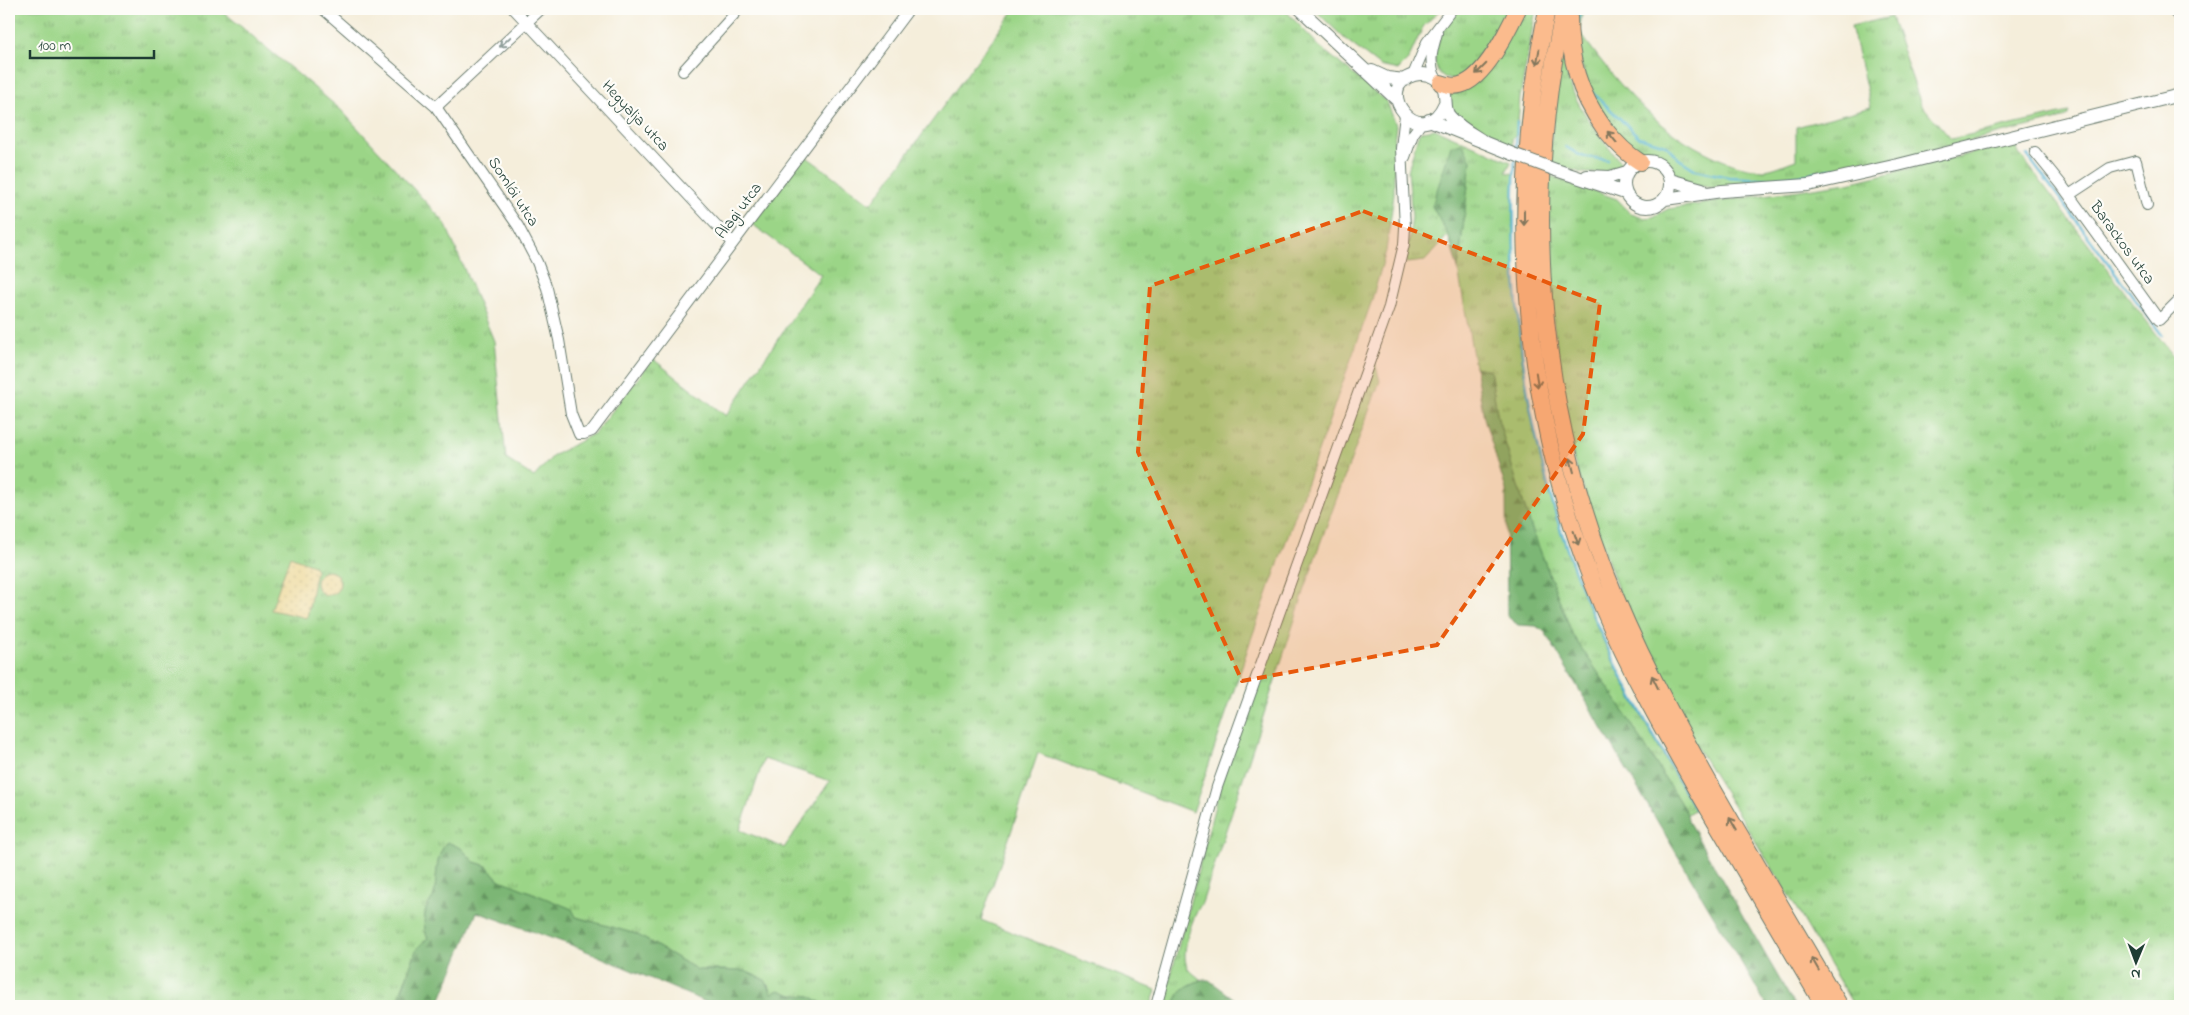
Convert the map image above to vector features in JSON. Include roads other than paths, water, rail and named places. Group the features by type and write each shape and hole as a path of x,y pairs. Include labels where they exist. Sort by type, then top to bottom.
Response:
{"highway":[{"path":"1439,81 1460,85 1470,80 1497,50 1518,9"},
{"path":"1547,9 1530,107 1524,195 1527,295 1533,354 1542,407 1554,462 1570,520 1591,578 1618,642 1662,728 1824,1006"},
{"path":"1564,9 1552,70 1546,116 1541,194 1541,244 1543,295 1550,353 1570,461 1606,573 1633,636 1662,696 1840,1006"},
{"path":"1569,9 1572,58 1584,95 1612,138 1627,154 1640,162"}],"street":[{"name":"Somlói utca","path":"323,9 436,107 518,226 537,262 547,288 559,340 571,414 579,434 592,431"},
{"name":"Hegyalja utca","path":"514,9 733,243"},
{"path":"436,107 541,9"},
{"path":"683,71 739,9"},
{"name":"Alagi utca","path":"592,431 909,9"},
{"path":"1300,9 1398,101 1405,115 1413,120 1426,121 1556,170 1625,193"},
{"path":"1398,101 1398,93 1409,78 1427,42 1452,9"},
{"path":"2171,9 2180,17"},
{"path":"1439,28 1431,57 1431,67 1444,90 1448,112 1452,118 1484,142"},
{"path":"1351,58 1387,78 1409,78 1429,75 1439,81"},
{"path":"1665,199 1722,191 1756,190 1823,182 2180,95"},
{"path":"1401,170 1410,140 1426,121 1436,117 1445,103"},
{"path":"1156,1006 1217,787 1389,307 1404,244 1405,219 1401,148 1405,115"},
{"name":"Barackos utca","path":"2035,152 2062,184 2159,320 2180,300"},
{"path":"2069,195 2110,168 2136,161 2147,204"},
{"path":"1578,176 1610,177 1627,172 1640,162 1656,162 1667,173 1670,180 1670,187 1665,199 1656,206 1644,207 1632,203 1625,193 1624,179 1627,172"},
{"path":"1670,180 1692,188 1722,191"}],"waterway":[{"path":"1577,27 1580,9"},
{"path":"1592,92 1639,137 1666,145 1679,159 1696,170 1728,177 1765,179 1806,175 1836,168"},
{"path":"1516,151 1517,122"},
{"path":"1566,147 1581,156 1608,160"},
{"path":"2027,155 2162,335"},
{"path":"1515,159 1513,217 1519,332 1538,446 1552,502 1570,557 1603,637 1640,712 1695,809"}]}
